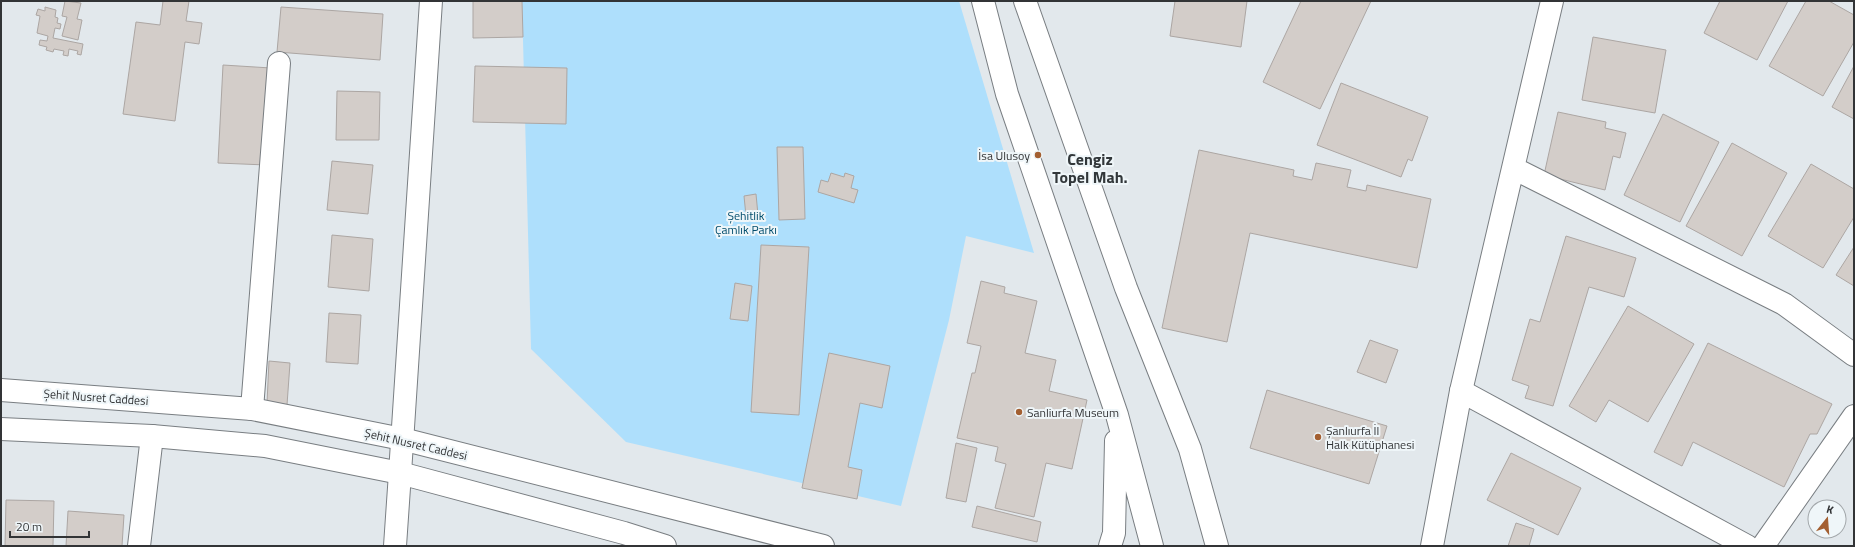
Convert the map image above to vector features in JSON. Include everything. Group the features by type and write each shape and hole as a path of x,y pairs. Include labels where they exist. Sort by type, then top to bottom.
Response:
{"street":[{"path":"395,546 431,1"},
{"path":"982,1 1007,94 1117,416 1152,546"},
{"path":"1025,1 1126,288 1190,449 1217,546"},
{"path":"1432,546 1461,391 1552,1"},
{"path":"252,409 279,63"},
{"path":"1513,168 1784,304 1854,355"},
{"name":"Şehit Nusret Caddesi","path":"1,390 252,409 402,439 823,546"},
{"path":"1461,391 1747,546"},
{"path":"1110,546 1114,533 1117,416"},
{"path":"1763,546 1854,416"},
{"path":"1,429 152,436 265,446 400,473 624,540 665,546"},
{"path":"139,546 152,436"}],"green space":[{"name":"Şehitlik Çamlık Parkı","path":"522,1 959,1 1034,253 966,236 949,320 901,506 626,442 531,349"}],"building":[{"path":"65,1 81,3 77,19 82,20 78,40 62,36 67,17 62,16"},
{"path":"163,1 189,1 186,21 202,23 199,44 185,42 175,121 123,114 136,22 160,25"},
{"path":"473,1 522,1 523,37 473,38"},
{"path":"1175,1 1247,1 1241,47 1170,36"},
{"path":"1301,1 1371,1 1320,109 1263,82"},
{"path":"1720,1 1788,1 1757,60 1704,33"},
{"path":"1806,1 1829,1 1854,15 1854,42 1823,96 1769,66"},
{"path":"45,7 56,10 55,17 58,18 57,23 61,24 60,29 55,28 53,38 83,44 81,55 77,54 78,51 69,49 68,56 63,55 64,51 54,49 53,52 46,50 47,47 39,45 40,40 47,41 48,36 37,33 40,16 36,15 38,9 45,11"},
{"path":"281,7 383,14 380,60 277,52"},
{"path":"1593,37 1666,50 1655,113 1582,100"},
{"path":"223,65 271,68 266,165 218,163"},
{"path":"475,66 567,68 566,124 473,122"},
{"path":"1854,66 1854,119 1832,107"},
{"path":"1341,83 1428,117 1412,161 1408,159 1401,177 1317,145"},
{"path":"337,91 380,92 379,140 336,140"},
{"path":"1558,112 1606,122 1605,128 1626,133 1620,158 1613,156 1605,190 1544,175"},
{"path":"1663,114 1719,142 1680,222 1624,195"},
{"path":"1732,143 1787,173 1742,256 1686,226"},
{"path":"777,147 803,147 805,219 779,220"},
{"path":"1199,150 1294,170 1293,176 1312,180 1316,163 1351,170 1347,187 1366,191 1367,185 1431,199 1417,268 1250,233 1227,342 1162,328"},
{"path":"332,161 373,165 368,214 327,210"},
{"path":"1811,164 1854,189 1854,217 1823,268 1768,236"},
{"path":"831,173 844,177 845,173 854,176 851,188 858,190 854,203 818,192 821,180 828,182"},
{"path":"756,194 758,215 746,216 744,196"},
{"path":"332,235 373,239 369,291 328,287"},
{"path":"1566,236 1636,258 1624,297 1589,287 1553,406 1525,398 1529,386 1512,380 1530,319 1540,322"},
{"path":"761,245 809,247 799,415 751,412"},
{"path":"1854,247 1854,286 1836,275"},
{"path":"981,281 1005,287 1004,293 1037,301 1025,353 1056,360 1049,391 1087,400 1072,469 1046,463 1034,517 995,508 1006,464 995,461 998,447 957,438 972,373 975,373 981,346 967,343"},
{"path":"735,283 752,286 748,321 730,319"},
{"path":"1628,306 1694,344 1648,422 1609,400 1596,422 1569,406"},
{"path":"329,313 361,315 358,364 326,362"},
{"path":"1370,340 1398,350 1386,383 1357,372"},
{"path":"1708,343 1832,404 1817,434 1810,434 1784,487 1693,442 1682,466 1654,452"},
{"path":"829,353 890,366 882,408 860,403 848,467 862,470 857,499 802,488"},
{"path":"269,361 290,363 287,405 267,403"},
{"name":"Şanlıurfa İl Halk Kütüphanesi","path":"1267,390 1387,426 1369,484 1250,448"},
{"path":"956,443 977,448 966,502 946,498"},
{"path":"1511,453 1581,488 1558,535 1487,500"},
{"path":"6,500 54,501 53,546 5,546"},
{"path":"977,506 1041,522 1037,542 972,527"},
{"path":"68,511 124,515 122,546 66,546"},
{"path":"1516,523 1534,529 1529,546 1508,546"}],"place":[{"name":"İsa Ulusoy","path":"1038,155"},
{"name":"Sanliurfa Museum","path":"1019,412"},
{"name":"Şanlıurfa İl Halk Kütüphanesi","path":"1318,437"}],"district":[{"name":"Cengiz Topel Mah.","path":"1090,168"}]}
